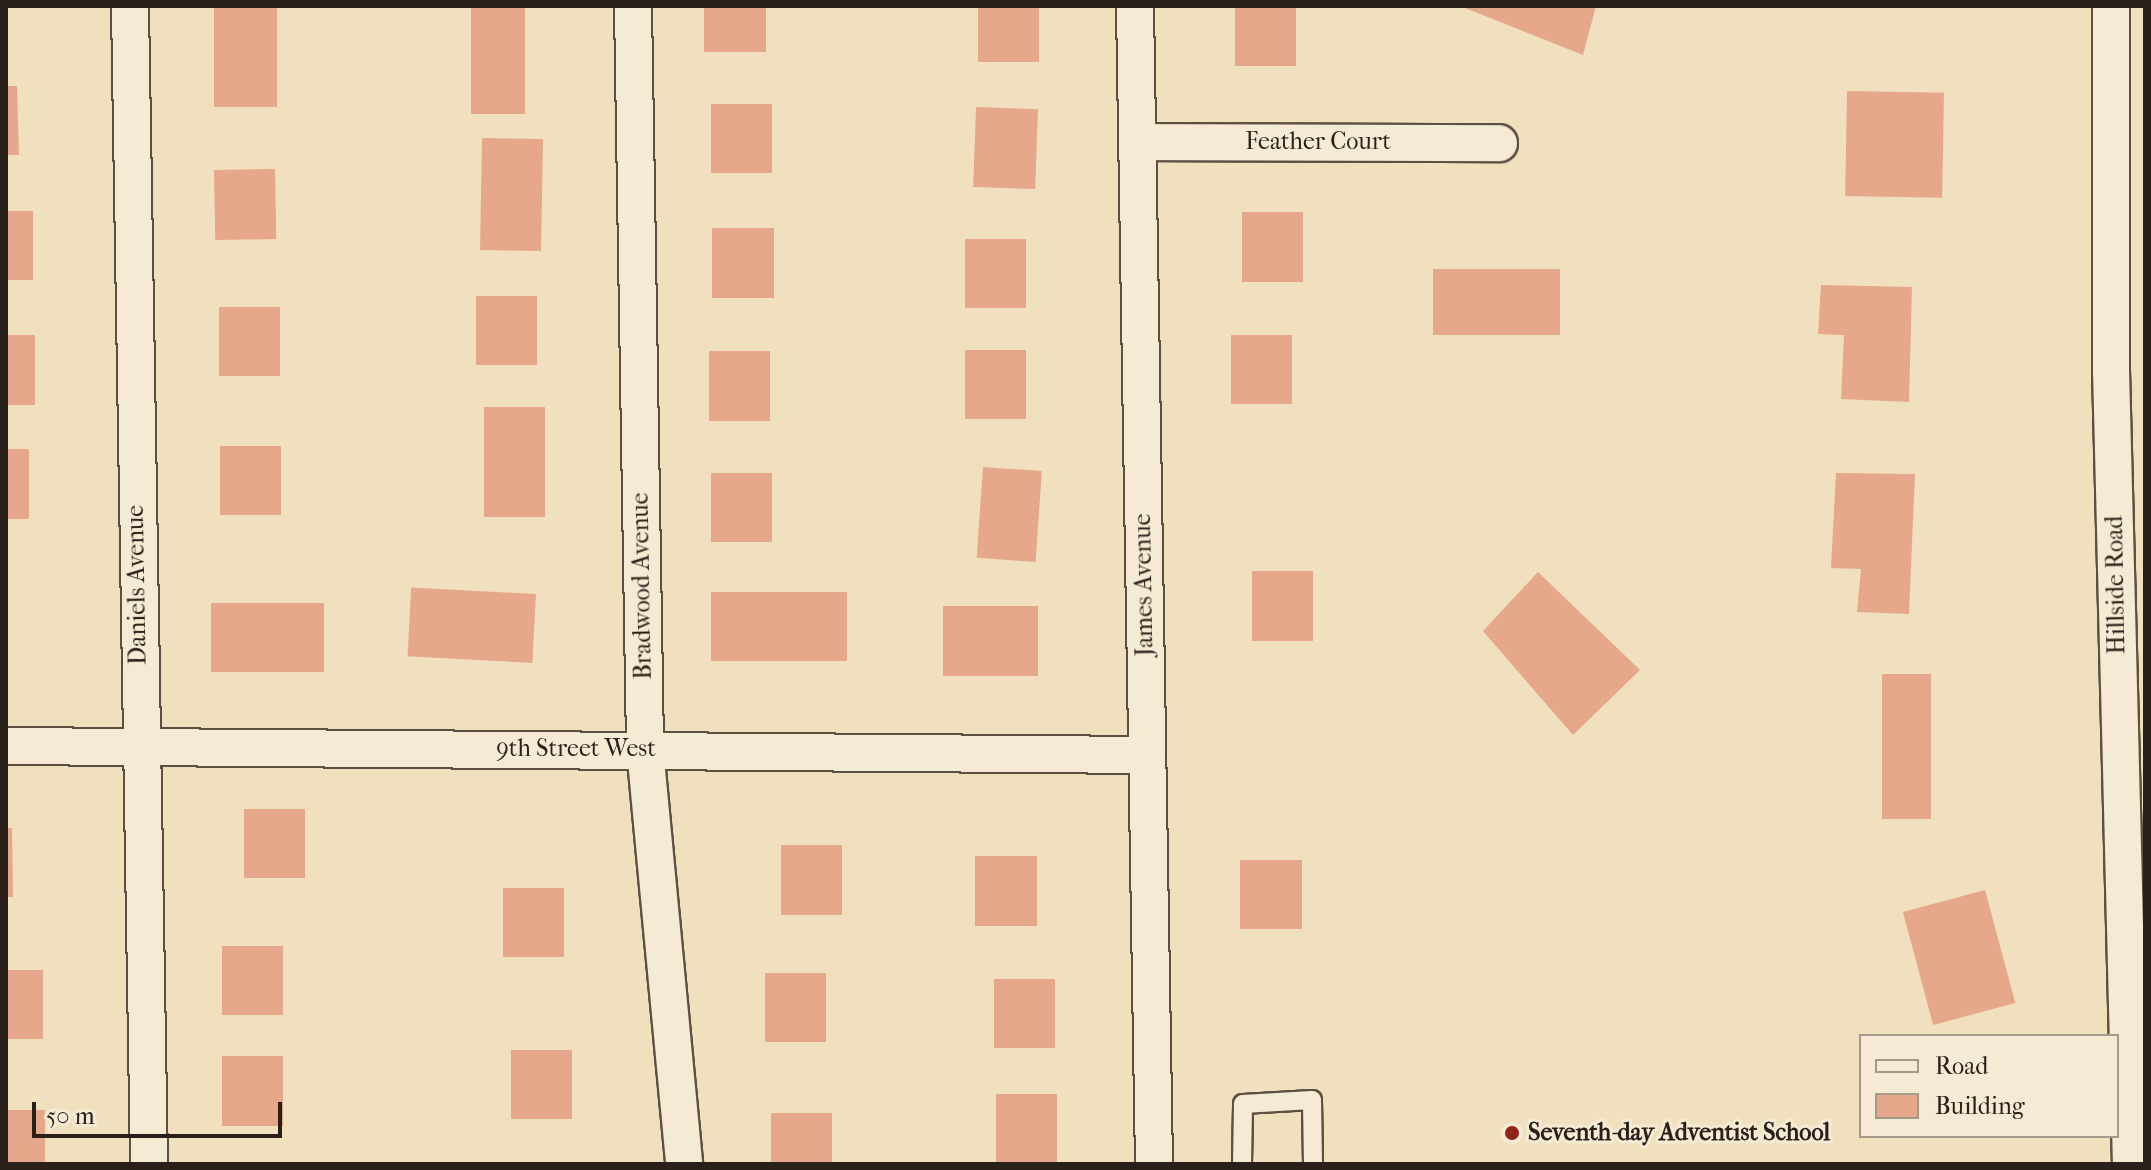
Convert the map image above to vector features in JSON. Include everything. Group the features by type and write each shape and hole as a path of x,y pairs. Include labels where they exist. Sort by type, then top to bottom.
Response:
{"street":[{"name":"Daniels Avenue","path":"130,6 138,746 149,1164"},
{"name":"Bradwood Avenue","path":"633,6 645,749 684,1164"},
{"name":"James Avenue","path":"1135,6 1154,1164"},
{"name":"Hillside Road","path":"2111,6 2111,370 2131,1164"},
{"name":"Feather Court","path":"1137,142 1499,143"},
{"name":"9th Street West","path":"6,746 1146,755"}],"lane":[{"path":"1242,1164 1243,1104 1312,1100 1313,1164"}],"building":[{"path":"214,6 277,6 277,107 214,107"},
{"path":"704,6 766,6 766,52 704,52"},
{"path":"978,6 1039,6 1039,62 978,62"},
{"path":"1235,6 1296,6 1296,66 1235,66"},
{"path":"1460,6 1596,6 1583,55"},
{"path":"471,7 525,7 525,114 471,114"},
{"path":"6,86 17,86 19,155 6,155"},
{"path":"1847,91 1944,93 1942,198 1845,196"},
{"path":"711,104 772,104 772,173 711,173"},
{"path":"976,107 1038,109 1035,189 973,187"},
{"path":"482,138 543,139 541,251 480,250"},
{"path":"275,169 276,239 215,240 214,170"},
{"path":"6,211 33,211 33,280 6,280"},
{"path":"1242,212 1303,212 1303,282 1242,282"},
{"path":"712,228 774,228 774,298 712,298"},
{"path":"965,239 1026,239 1026,308 965,308"},
{"path":"1433,269 1560,269 1560,335 1433,335"},
{"path":"1821,285 1912,287 1909,402 1841,399 1844,335 1818,334"},
{"path":"476,296 537,296 537,365 476,365"},
{"path":"219,307 280,307 280,376 219,376"},
{"path":"6,335 35,335 35,405 6,405"},
{"path":"1231,335 1292,335 1292,404 1231,404"},
{"path":"965,350 1026,350 1026,419 965,419"},
{"path":"709,351 770,351 770,421 709,421"},
{"path":"484,407 545,407 545,517 484,517"},
{"path":"220,446 281,446 281,515 220,515"},
{"path":"6,449 29,449 29,519 6,519"},
{"path":"983,467 1042,471 1036,562 977,558"},
{"path":"711,473 772,473 772,542 711,542"},
{"path":"1836,473 1915,474 1909,614 1857,612 1861,569 1831,568"},
{"path":"1252,571 1313,571 1313,641 1252,641"},
{"path":"1538,572 1640,670 1573,735 1483,631"},
{"path":"411,587 536,594 532,663 408,656"},
{"path":"711,592 847,592 847,661 711,661"},
{"path":"211,603 324,603 324,672 211,672"},
{"path":"943,606 1038,606 1038,676 943,676"},
{"path":"1882,674 1931,674 1931,819 1882,819"},
{"path":"244,809 305,809 305,878 244,878"},
{"path":"6,828 12,828 13,897 6,897"},
{"path":"781,845 842,845 842,915 781,915"},
{"path":"975,856 1037,856 1037,926 975,926"},
{"path":"1240,860 1302,860 1302,929 1240,929"},
{"path":"503,888 564,888 564,957 503,957"},
{"path":"1985,890 2015,1003 1933,1025 1903,912"},
{"path":"222,946 283,946 283,1015 222,1015"},
{"path":"6,970 43,970 43,1039 6,1039"},
{"path":"765,973 826,973 826,1042 765,1042"},
{"path":"994,979 1055,979 1055,1048 994,1048"},
{"path":"511,1050 572,1050 572,1119 511,1119"},
{"path":"222,1056 283,1056 283,1126 222,1126"},
{"path":"996,1094 1057,1094 1057,1164 996,1164"},
{"path":"6,1110 45,1110 45,1164 6,1164"},
{"path":"771,1113 832,1113 832,1164 771,1164"}],"place":[{"name":"Seventh-day Adventist School","path":"1512,1133"}]}
